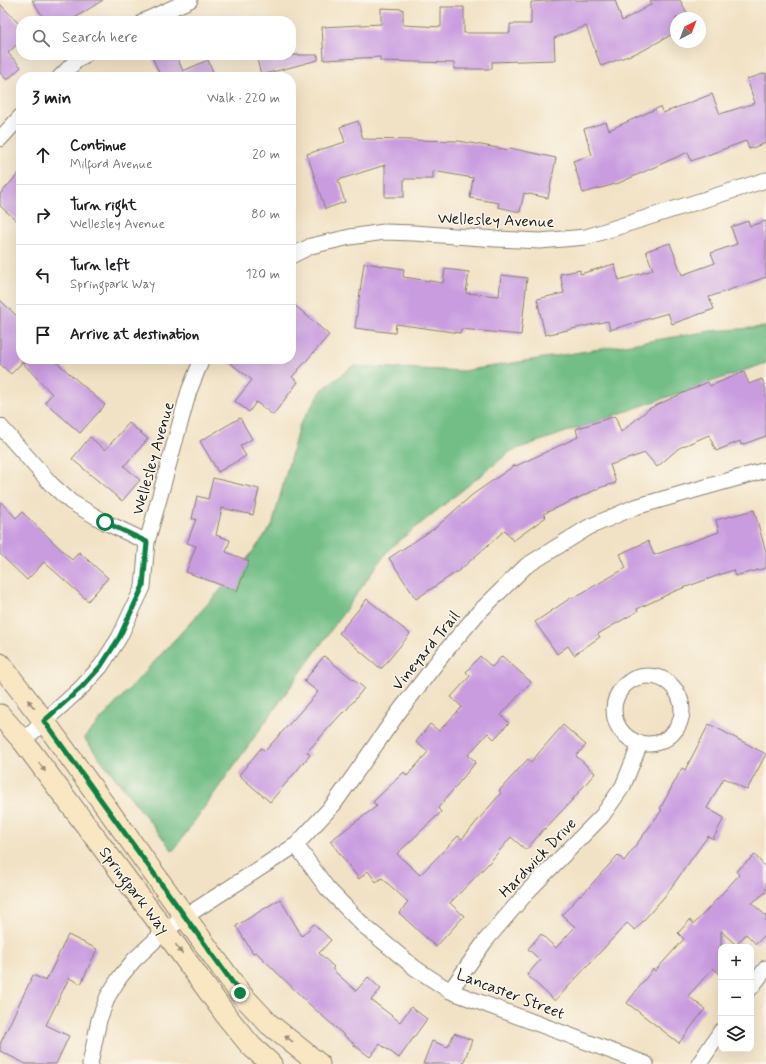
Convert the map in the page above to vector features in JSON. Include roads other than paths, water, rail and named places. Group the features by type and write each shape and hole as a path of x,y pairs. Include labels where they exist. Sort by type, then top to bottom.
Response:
{"street":[{"path":"155,16 190,0"},
{"path":"65,72 77,60"},
{"path":"0,139 16,121"},
{"name":"Wellesley Avenue","path":"296,254 311,246 350,237 384,232 540,241 586,237 766,180"},
{"name":"Wellesley Avenue","path":"23,741 92,677 119,638 143,586 147,542 189,391 200,364"},
{"path":"0,426 51,484 71,502 105,522 147,542"},
{"name":"Vineyard Trail","path":"90,1064 99,1020 108,996 120,977 134,960 165,931 186,916 296,845 334,804 398,713 444,653 478,612 526,566 589,527 635,507 766,470"},
{"name":"Springpark Way","path":"0,664 44,721 186,916 240,993 269,1024 319,1064"},
{"path":"647,675 664,679 676,690 682,705 681,722 671,736 657,744 640,744 625,737 615,723 613,706 619,690 631,679 647,675"},
{"name":"Springpark Way","path":"0,715 23,741 233,1023 251,1046 271,1064"},
{"name":"Hardwick Drive","path":"450,991 486,940 529,890 602,816 623,786 640,744"},
{"name":"Lancaster Street","path":"296,845 328,888 362,925 415,968 450,991 646,1064"},
{"path":"754,984 766,968"},
{"path":"699,1064 718,1036"}]}
